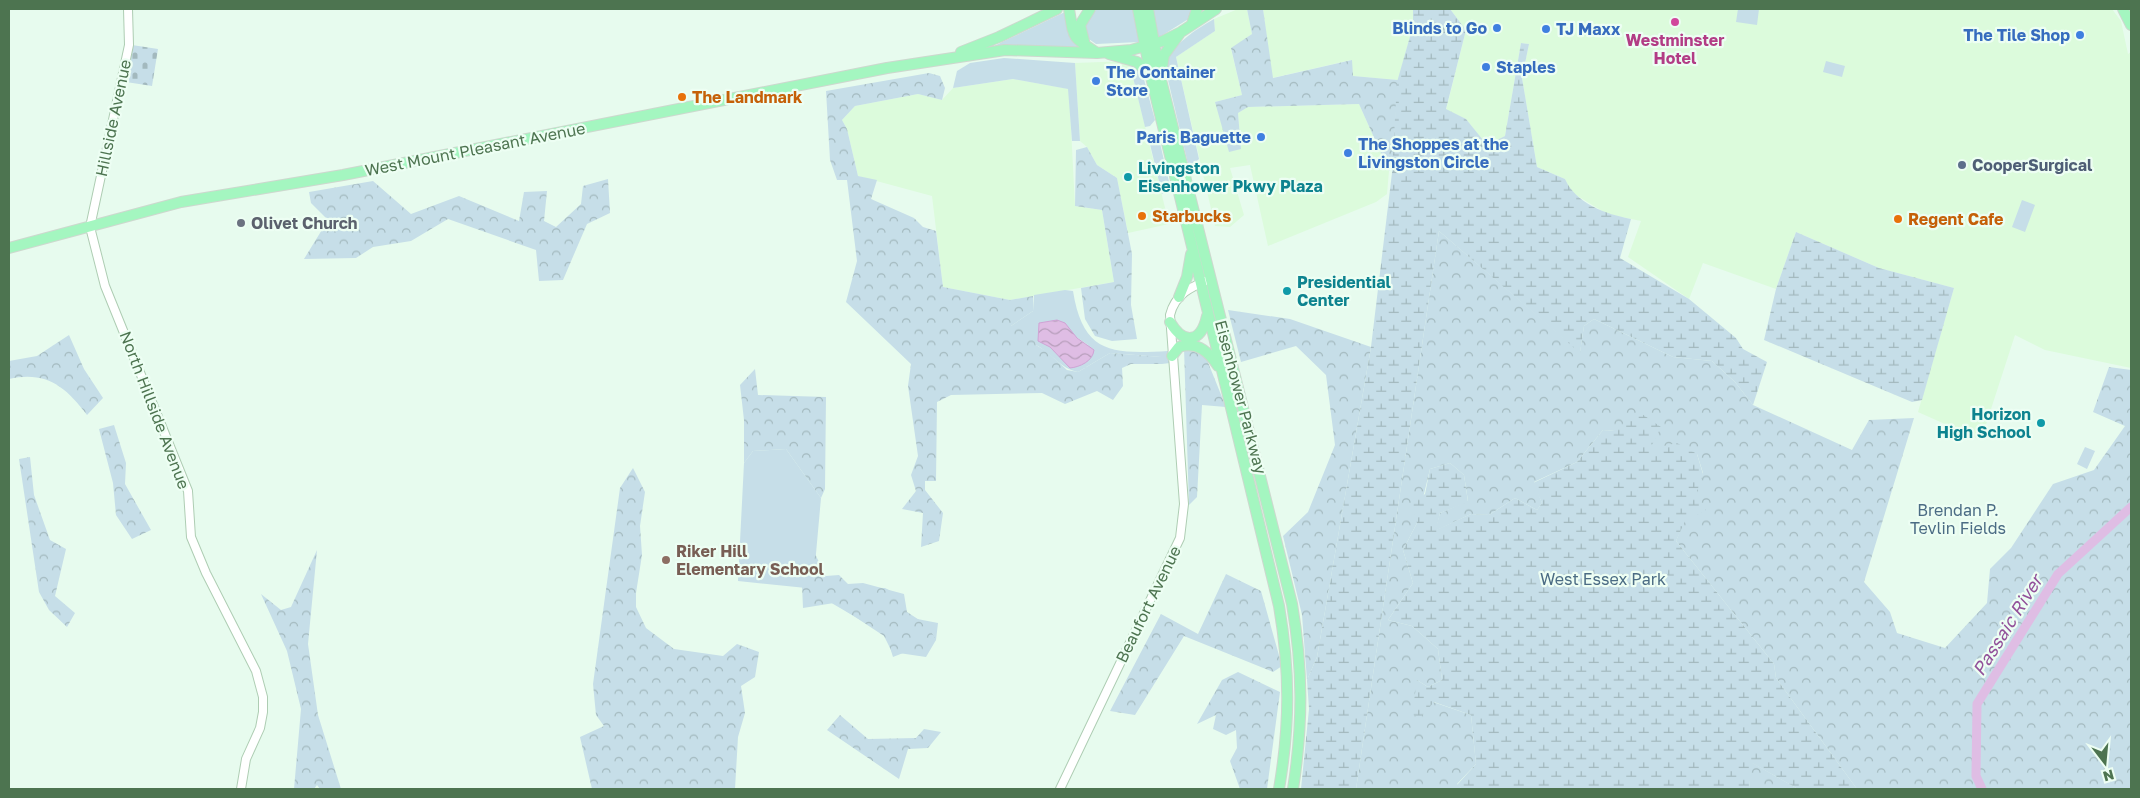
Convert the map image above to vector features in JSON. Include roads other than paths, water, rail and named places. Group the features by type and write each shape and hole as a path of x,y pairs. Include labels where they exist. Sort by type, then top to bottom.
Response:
{"main road":[{"path":"1028,23 1042,9"},
{"name":"West Mount Pleasant Avenue","path":"944,58 999,37 1056,9"},
{"path":"1069,9 1074,36 1080,43 1102,53 1137,62 1155,77 1164,55 1181,32"},
{"path":"1084,45 1080,25 1090,9"},
{"name":"Eisenhower Parkway","path":"1138,9 1149,45 1192,248 1205,281 1208,315 1277,597 1284,634 1288,663 1288,717 1280,789"},
{"name":"Eisenhower Parkway","path":"1148,9 1149,45"},
{"path":"1192,24 1197,9"},
{"path":"1102,53 1149,45 1181,32 1216,9"},
{"path":"2127,13 2131,25"},
{"name":"West Mount Pleasant Avenue","path":"9,248 181,202 343,175 944,58 1005,50 1102,53"},
{"name":"Eisenhower Parkway","path":"1155,77 1205,281 1263,481 1297,633 1301,663 1302,719 1293,789"},
{"path":"1178,297 1187,277 1192,248"},
{"path":"1170,322 1177,333 1183,338 1191,337 1199,333 1208,315"},
{"path":"1172,356 1178,347 1200,347 1213,358 1222,374"}],"street":[{"name":"Hillside Avenue","path":"90,227 129,45 128,9"},
{"name":"North Hillside Avenue","path":"90,227 105,286 188,491 191,537 206,573 256,671 263,697 260,728 246,759 241,789"},
{"path":"1178,297 1205,281"},
{"name":"Beaufort Avenue","path":"1060,789 1097,708 1176,550 1181,535 1184,504 1170,322 1172,309 1178,297"}],"water":[{"path":"1057,320 1065,323 1077,338 1094,350 1089,360 1085,363 1070,368 1050,347 1038,341 1039,323"}],"waterway":[{"name":"Passaic River","path":"1982,789 1976,776 1977,704 2058,574 2131,507"}],"place":[{"name":"Westminster Hotel","path":"1675,22"},
{"name":"Blinds to Go","path":"1497,28"},
{"name":"TJ Maxx","path":"1546,29"},
{"name":"The Tile Shop","path":"2080,35"},
{"name":"Staples","path":"1486,67"},
{"name":"The Container Store","path":"1096,81"},
{"name":"The Landmark","path":"682,97"},
{"name":"Paris Baguette","path":"1261,137"},
{"name":"The Shoppes at the Livingston Circle","path":"1348,153"},
{"name":"CooperSurgical","path":"1962,165"},
{"name":"Livingston Eisenhower Pkwy Plaza","path":"1128,177"},
{"name":"Starbucks","path":"1142,216"},
{"name":"Regent Cafe","path":"1898,219"},
{"name":"Olivet Church","path":"241,223"},
{"name":"Presidential Center","path":"1287,291"},
{"name":"Horizon High School","path":"2041,423"},
{"name":"Riker Hill Elementary School","path":"666,560"}],"park label":[{"name":"Brendan P. Tevlin Fields","path":"1958,519"},
{"name":"West Essex Park","path":"1603,579"}]}
